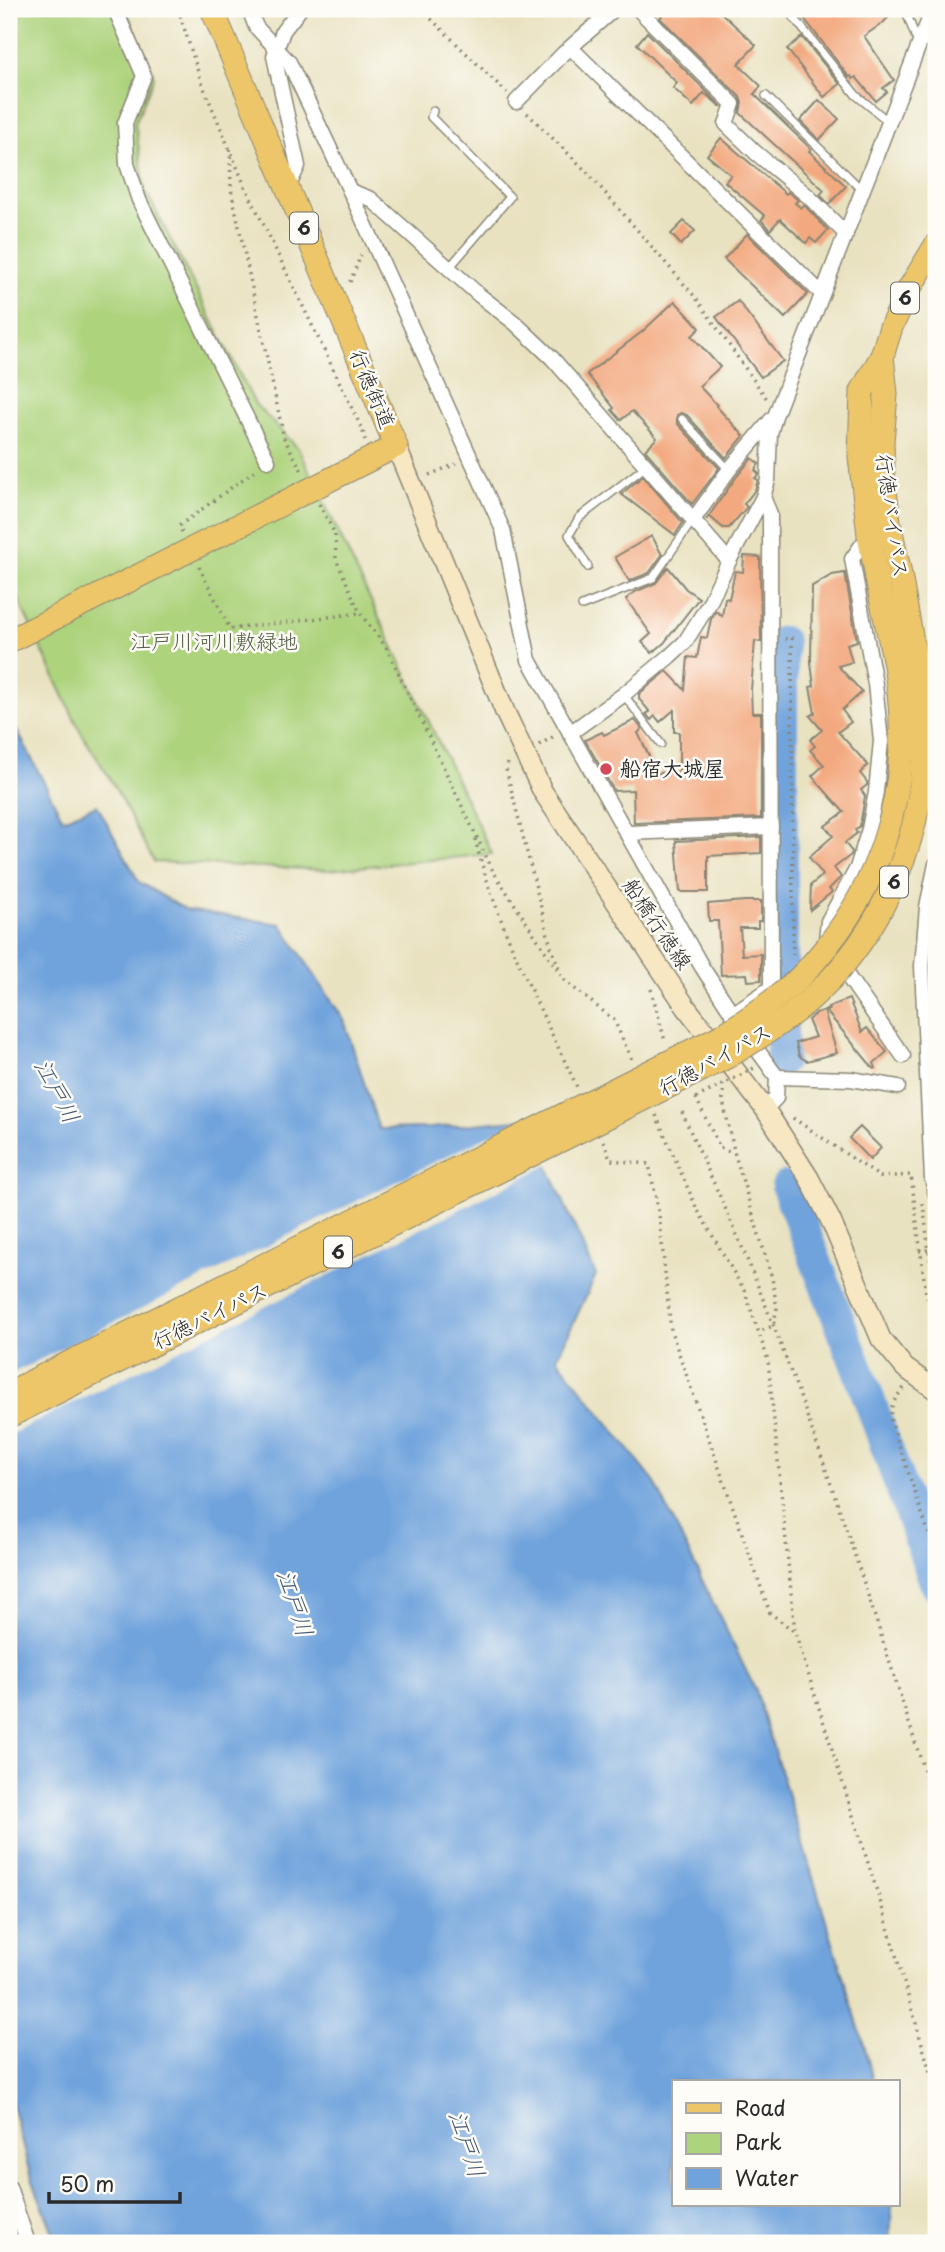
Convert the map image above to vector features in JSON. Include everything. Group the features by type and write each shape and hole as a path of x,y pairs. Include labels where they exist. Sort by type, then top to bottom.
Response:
{"main road":[{"name":"行徳街道","path":"9,641 396,446 212,9"},
{"name":"行徳バイパス","path":"9,1416 727,1057 775,1027 819,991 843,964 880,910 900,866 916,813 924,758 922,715 889,576 869,535 860,457 862,391 881,356 909,289 936,245"},
{"name":"行徳バイパス","path":"9,1393 723,1035 757,1013 798,979 834,937 869,882 885,840 899,783 901,718 889,576 889,522 883,475 882,442 886,394 881,356"},
{"name":"船橋行徳線","path":"396,446 516,758 543,792 567,832 686,1007 765,1109 809,1178 831,1221 881,1339 905,1368 936,1390"}],"street":[{"path":"115,9 144,76 125,123 127,164 139,200 268,461"},
{"path":"249,9 256,27 289,62 503,530 529,660 702,967 777,1077 776,1098 765,1109"},
{"path":"286,185 298,166 275,65 276,48 283,31 300,9"},
{"path":"516,102 614,9"},
{"path":"638,9 733,104 726,124 755,153 808,196 846,234"},
{"path":"569,731 623,695 685,642 709,604 763,497 768,480 770,434 775,414 933,9"},
{"path":"570,48 822,295"},
{"path":"350,191 371,199 552,358 729,561"},
{"path":"693,520 729,470 775,414"},
{"path":"732,1014 771,988 769,514 763,497"},
{"path":"869,535 852,559 875,684 881,741 876,792 869,829 857,868 828,921 826,940 833,955 903,1056"},
{"path":"628,833 771,827"},
{"path":"929,1198 932,1179 922,967 927,908 936,864"},
{"path":"745,1033 778,1010 805,986 833,955"},
{"path":"777,1077 851,1079 898,1087"},
{"path":"9,2187 28,2243"}],"lane":[{"path":"787,9 856,95 890,122"},
{"path":"905,9 918,47"},
{"path":"766,96 863,191"},
{"path":"433,111 431,117 510,197 449,268"},
{"path":"682,419 729,470"},
{"path":"588,567 569,535 579,518 646,466"},
{"path":"582,606 653,579 693,520"},
{"path":"623,695 662,744"}],"path":[{"path":"178,9 201,80 230,149 363,431 370,460"},
{"path":"421,9 588,173 696,298 775,414"},
{"path":"184,26 192,23"},
{"path":"230,149 231,189 284,438 303,474"},
{"path":"350,282 369,235"},
{"path":"429,475 471,458"},
{"path":"185,537 179,526 268,461"},
{"path":"316,498 335,534 336,559 360,613 386,648 493,871 564,981 548,934 506,769 516,758 569,731"},
{"path":"196,560 230,629 360,613"},
{"path":"780,639 792,638 793,958"},
{"path":"473,833 484,875 511,944 578,1088"},
{"path":"727,1062 722,1087 723,1101 735,1155 772,1278 777,1308 773,1326"},
{"path":"735,1155 720,1148 696,1098 756,1067"},
{"path":"682,1112 744,1252 804,1409 936,1807"},
{"path":"790,1116 880,1177 920,1174"},
{"path":"600,1136 611,1160 649,1164 659,1214 671,1331 770,1613 795,1632"},
{"path":"674,1159 696,1207 745,1292 760,1331 768,1360 795,1632 882,1907 936,2092"},
{"path":"911,1175 926,1295 936,1314"},
{"path":"929,1198 928,1250 936,1297"},
{"path":"919,1251 936,1249"},
{"path":"760,1331 773,1326"},
{"path":"904,1388 892,1403 891,1421 936,1555"}],"green space":[{"name":"江戸川河川敷緑地","path":"9,9 126,9 154,77 135,123 145,190 255,404 298,448 492,854 329,870 154,862 111,780 81,733 9,580"}],"water":[{"name":"江戸川","path":"9,715 63,819 97,805 139,882 186,910 281,924 344,1020 379,1129 431,1128 527,1119 596,1275 557,1358 655,1483 756,1691 873,2080 672,2080 672,2206 892,2206 890,2243 57,2243 30,2174 9,2093"}],"pier":[{"path":"527,1116 550,1164 9,1435 9,1375"}],"building":[{"path":"655,9 717,9 756,45 738,64 761,86 754,94 846,186 829,204 820,195 824,190 740,113 740,97 660,18 662,16"},
{"path":"797,9 896,9 883,23 864,36 894,80 883,88 887,92 876,101 856,77 849,77"},
{"path":"647,32 721,106 704,93 693,106 673,88 677,83 637,44"},
{"path":"802,37 840,84 824,97 787,49"},
{"path":"819,100 839,119 819,140 800,121"},
{"path":"721,138 786,194 788,192 798,200 795,203 801,208 804,205 828,230 816,243 810,238 806,243 780,219 770,230 761,220 765,216 725,182 731,175 707,155"},
{"path":"684,221 695,231 681,245 671,234"},
{"path":"747,234 808,294 785,318 724,259"},
{"path":"675,301 700,328 692,336 720,367 699,386 744,436 726,458 687,415 677,415 677,423 719,468 692,504 645,450 657,438 632,411 621,420 587,374 643,331"},
{"path":"738,301 783,361 761,377 716,317"},
{"path":"752,458 759,464 755,470 759,474 755,478 758,480 755,490 744,504 747,507 729,528 723,528 709,516 706,520 737,476"},
{"path":"643,476 683,523 675,535 621,494"},
{"path":"652,536 662,555 649,573 629,581 615,557"},
{"path":"744,556 760,557 761,642 755,641 751,690 752,713 761,713 761,818 634,823 633,790 614,791 585,740 602,732 604,735 635,720 642,729 638,733 657,773 679,772 679,732 674,732 674,710 660,722 655,716 651,720 646,714 650,712 639,699 639,694 667,671 685,690 688,657 697,658 701,637 707,638 711,619 716,611 722,616 725,598 729,599 735,571 743,572"},
{"path":"668,567 686,589 699,598 664,643 652,653 642,642 651,634 626,599 656,583"},
{"path":"845,573 857,641 847,644 852,662 838,666 862,692 842,710 851,722 838,732 868,765 860,773 867,785 861,790 865,796 860,826 855,830 857,833 845,843 852,852 851,855 834,868 841,877 829,889 832,892 810,910 811,885 823,875 809,857 833,836 825,826 844,812 812,776 824,765 810,750 815,746 810,740 822,730 810,716 815,713 810,687 814,686 811,663 812,586 832,575"},
{"path":"761,837 761,853 708,856 708,892 680,892 676,841"},
{"path":"761,901 761,921 758,921 758,928 740,928 742,955 761,954 761,980 748,981 747,974 721,975 718,921 709,921 708,904"},
{"path":"849,999 862,1032 867,1028 887,1052 874,1063 874,1069 825,1010"},
{"path":"824,1011 837,1053 807,1061 799,1056 796,1043 815,1037 808,1020 816,1013"},
{"path":"860,1127 881,1148 870,1160 849,1138"}],"waterway":[{"path":"782,642 782,1060"},
{"path":"787,1187 864,1385 936,1585"}],"place":[{"name":"船宿大城屋","path":"606,769"}]}
